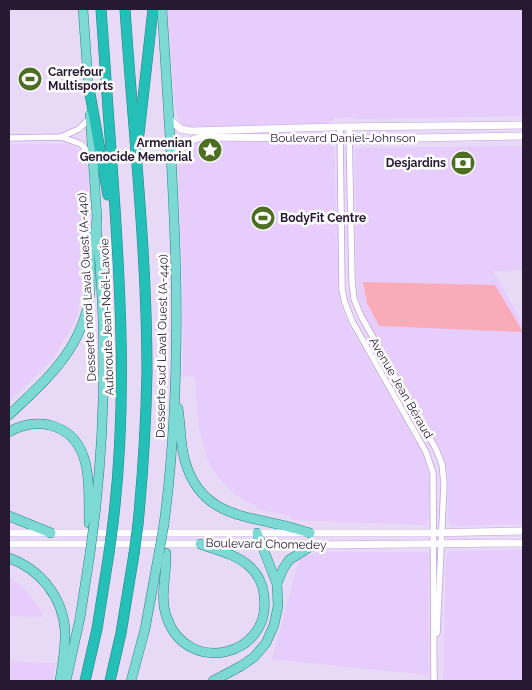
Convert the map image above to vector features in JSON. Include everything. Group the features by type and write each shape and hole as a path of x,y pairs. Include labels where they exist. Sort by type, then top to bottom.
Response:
{"highway":[{"name":"Autoroute Jean-Noël-Lavoie","path":"83,681 93,648 113,523 118,472 122,384 121,303 101,9"},
{"path":"110,681 123,621 138,524 144,460 147,372 144,284 125,9"},
{"path":"136,159 154,9"},
{"path":"89,88 117,238"}],"main road":[{"name":"Desserte nord Laval Ouest (A-440)","path":"66,681 80,618 90,553 102,439 104,371 102,284 99,244 95,227 97,218 83,9"},
{"name":"Desserte sud Laval Ouest (A-440)","path":"162,9 177,264 176,390 163,553"},
{"path":"9,415 56,370 76,340 86,314 90,295 92,236 95,227"},
{"path":"176,390 185,462 191,476 205,495 219,507 238,516 310,533"},
{"path":"9,432 23,426 41,424 58,428 73,439 81,450 87,467 92,523"},
{"path":"9,516 51,533"},
{"path":"213,681 246,664 257,654 266,643 277,615 277,584 257,533"},
{"path":"163,553 164,603 167,619 173,631 183,642 198,650 217,653 231,651 247,642 259,626 265,607 263,588 257,575 248,564 236,557 200,544"},
{"path":"277,584 289,560 313,545"},
{"path":"131,681 163,553"},
{"path":"9,558 39,576 50,589 60,608 65,630 60,681"}],"street":[{"path":"9,138 61,136 79,129 90,118"},
{"name":"Boulevard Daniel-Johnson","path":"169,119 180,129 188,131 523,125"},
{"name":"Avenue Jean Béraud","path":"340,127 341,271 345,303 352,321 431,463 434,482 433,533 438,544"},
{"name":"Avenue Jean Béraud","path":"349,127 354,299 368,330 440,457 444,480 442,533 438,544 434,681"},
{"path":"61,136 81,144 93,156"},
{"name":"Boulevard Daniel-Johnson","path":"172,159 186,142 199,137 350,139 523,136"},
{"name":"Boulevard Chomedey","path":"9,533 442,533 523,531"},
{"name":"Boulevard Chomedey","path":"9,544 313,545 523,543"}],"shaded area":[{"path":"167,9 523,9 523,116 356,119 353,117 335,118 327,124 188,128 181,125 176,111"},
{"path":"224,139 240,141 327,141 333,146 337,231 335,231 335,235 337,235 340,304 349,326 425,459 430,483 429,520 425,521 428,523 425,525 291,520 291,516 261,510 234,494 218,477 207,459 199,427 195,377 186,376 183,378 182,256 178,164 182,150 196,140"},
{"path":"9,144 69,144 81,151 88,166 90,236 89,276 84,277 77,316 53,359 9,402"},
{"path":"523,146 523,270 493,271 523,324 523,524 451,526 448,519 448,473 442,451 366,318 358,295 356,268 356,156 354,150 358,148"},
{"path":"363,282 495,285 523,332 379,326 367,303"},
{"path":"523,550 523,681 443,681 447,553 450,551"},
{"path":"319,552 428,553 430,557 428,610 429,675 272,659 300,557"},
{"path":"9,576 29,593 44,617 9,616"},
{"path":"9,662 56,663 53,681 9,681"}],"place":[{"name":"Carrefour Multisports","path":"30,79"},
{"name":"Armenian Genocide Memorial","path":"210,150"},
{"name":"Desjardins","path":"463,163"},
{"name":"BodyFit Centre","path":"263,218"}]}
